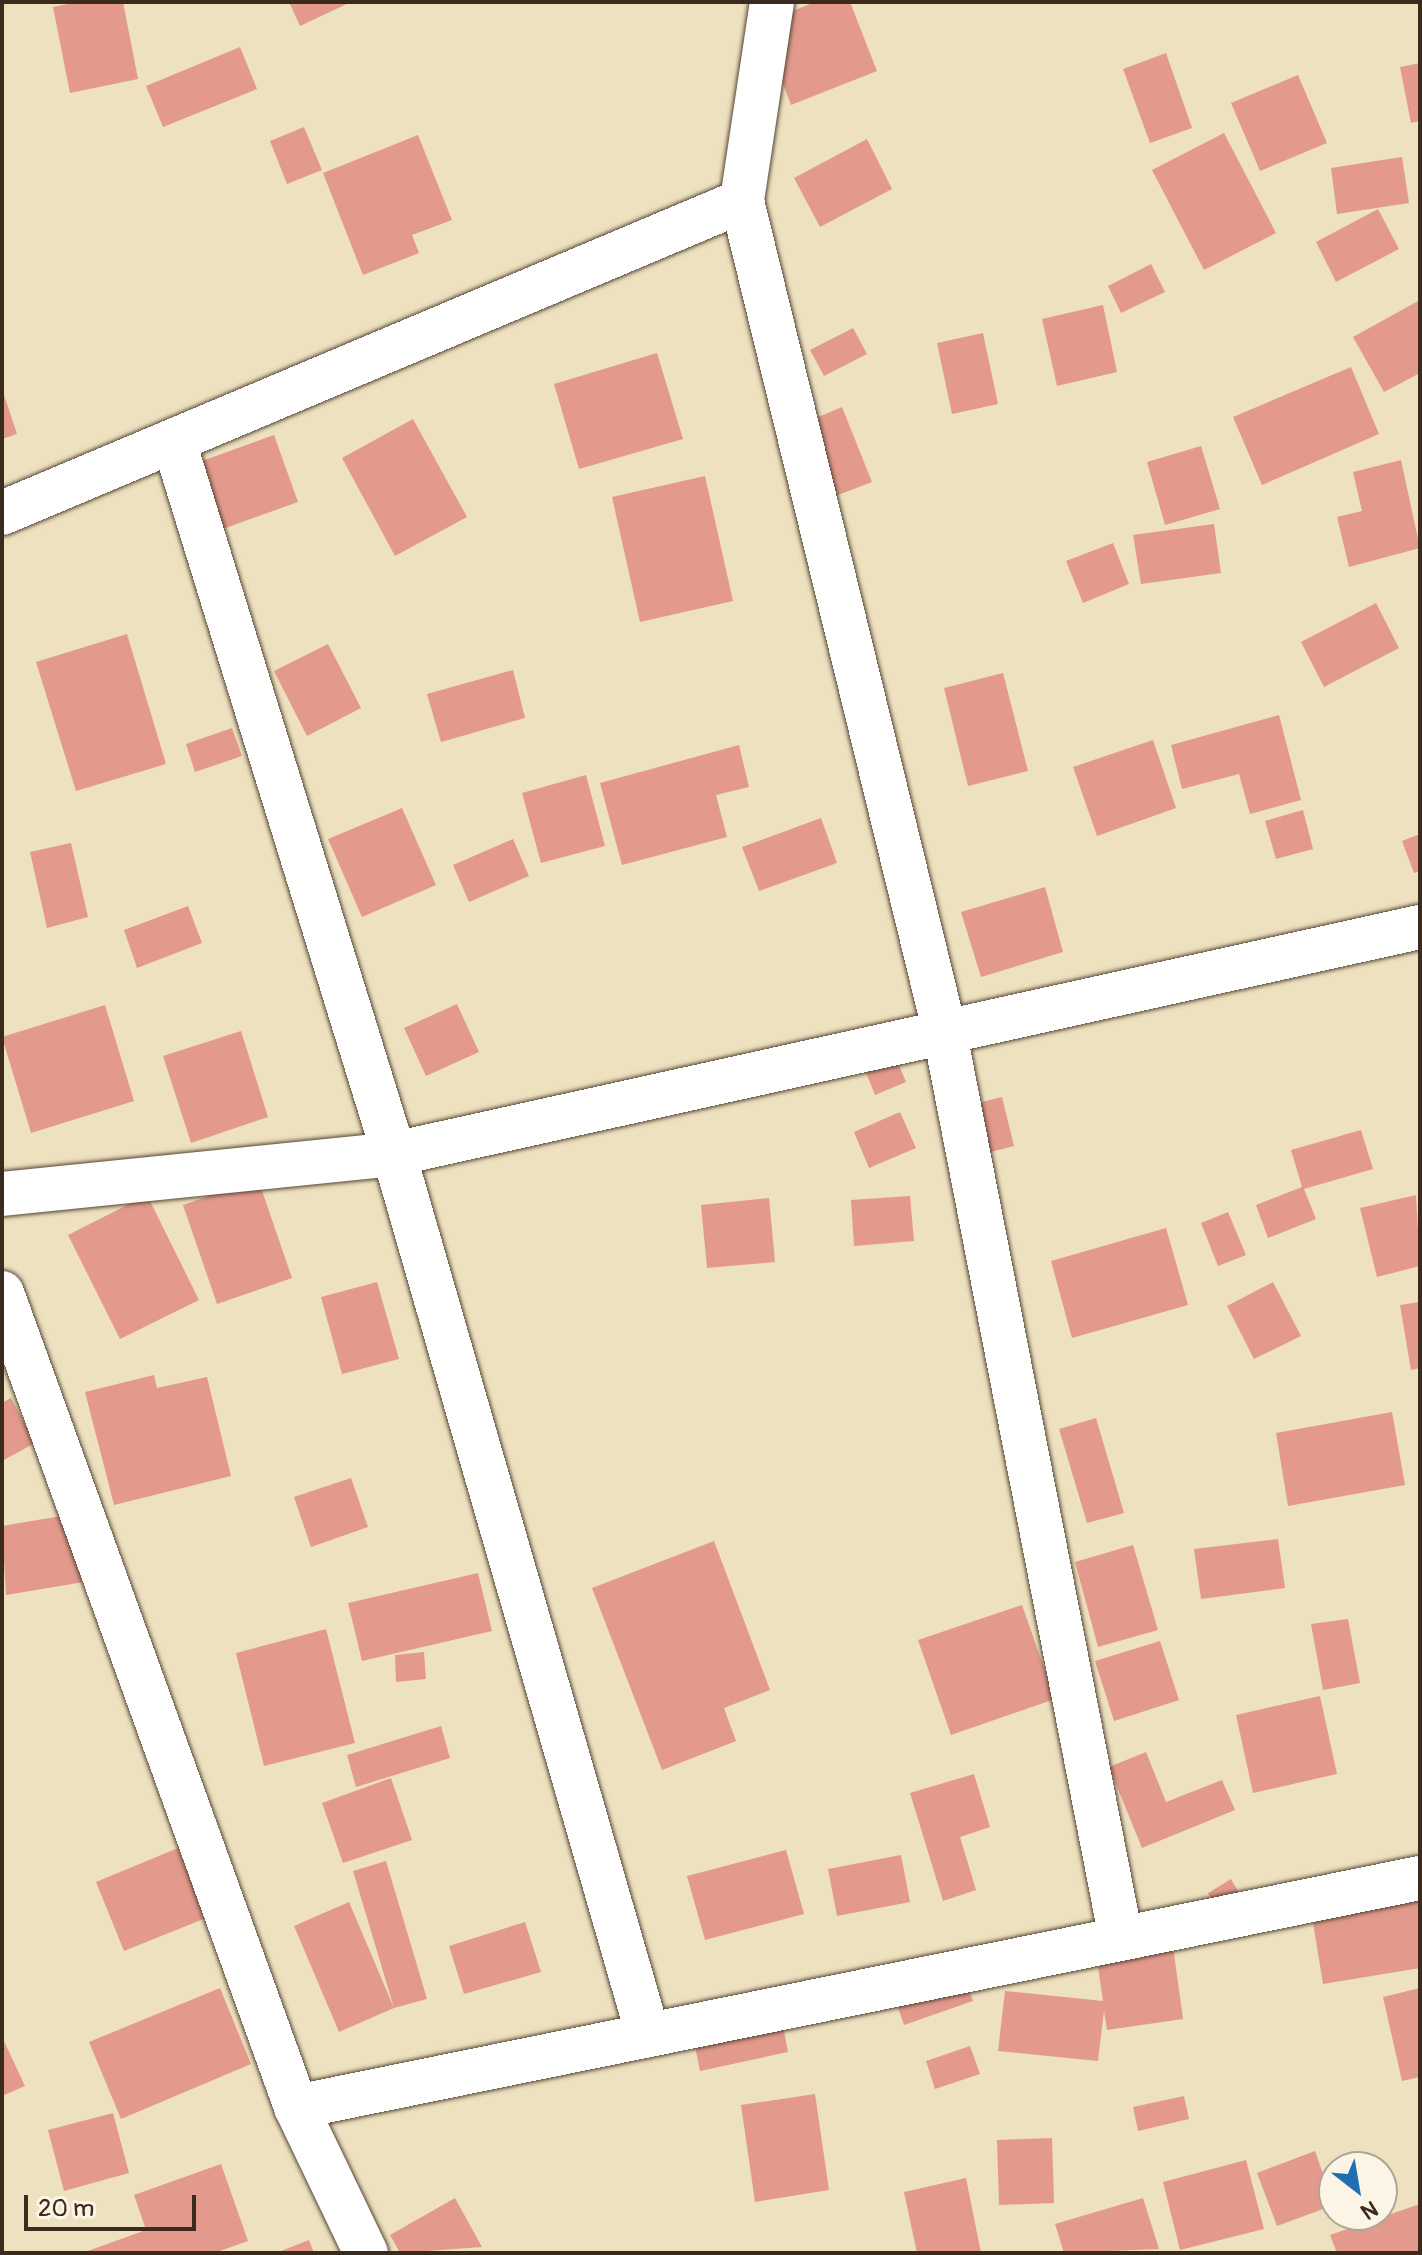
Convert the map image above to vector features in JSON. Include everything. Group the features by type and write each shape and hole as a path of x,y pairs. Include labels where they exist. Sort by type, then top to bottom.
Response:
{"street":[{"path":"772,2 742,201 944,1029 1121,1939"},
{"path":"2,513 742,201"},
{"path":"174,442 394,1154 648,2035"},
{"path":"2,1194 394,1154 944,1029 1420,927"},
{"path":"2,1293 296,2107 366,2253"},
{"path":"296,2107 1420,1878"}],"building":[{"path":"78,2 123,2 138,79 70,93 53,7"},
{"path":"289,2 351,2 300,26"},
{"path":"815,2 850,2 877,71 791,105 760,24"},
{"path":"240,47 257,89 163,127 146,86"},
{"path":"1166,53 1192,128 1150,143 1123,69"},
{"path":"1420,63 1420,121 1411,123 1400,67"},
{"path":"1298,75 1327,143 1260,171 1231,103"},
{"path":"304,127 322,170 287,184 270,141"},
{"path":"1224,133 1276,233 1204,270 1152,170"},
{"path":"418,135 452,220 412,235 419,253 363,275 323,173"},
{"path":"867,139 892,189 820,227 794,178"},
{"path":"1402,157 1409,203 1337,214 1331,168"},
{"path":"1378,209 1399,249 1336,282 1316,242"},
{"path":"1151,264 1165,292 1121,313 1108,286"},
{"path":"1420,300 1420,373 1384,392 1353,337"},
{"path":"1103,305 1117,372 1057,386 1042,319"},
{"path":"853,328 867,354 824,376 810,350"},
{"path":"983,333 998,404 952,414 937,343"},
{"path":"657,353 683,439 579,469 554,384"},
{"path":"1351,367 1379,434 1262,485 1233,417"},
{"path":"2,389 17,434 2,439"},
{"path":"842,407 872,482 804,508 775,435"},
{"path":"413,419 467,517 395,556 342,458"},
{"path":"274,435 298,502 198,538 174,471"},
{"path":"1201,446 1220,509 1165,525 1147,462"},
{"path":"1401,460 1420,548 1349,567 1337,517 1362,511 1353,472"},
{"path":"705,476 733,601 640,622 612,497"},
{"path":"1214,524 1221,573 1141,584 1133,535"},
{"path":"1113,543 1129,584 1083,603 1066,561"},
{"path":"1376,603 1399,648 1324,687 1301,642"},
{"path":"127,634 166,764 76,791 36,662"},
{"path":"328,644 361,708 307,736 274,671"},
{"path":"513,670 525,718 441,742 427,694"},
{"path":"1003,673 1028,771 968,786 944,688"},
{"path":"1279,715 1301,800 1250,814 1239,774 1182,789 1171,745"},
{"path":"232,728 242,756 195,772 186,744"},
{"path":"1153,740 1176,808 1097,836 1073,767"},
{"path":"739,745 749,787 716,795 727,837 622,865 600,783"},
{"path":"586,775 605,846 541,863 522,793"},
{"path":"402,808 436,885 362,917 328,839"},
{"path":"1303,810 1313,849 1276,859 1265,821"},
{"path":"821,818 837,863 759,891 742,847"},
{"path":"1420,834 1420,871 1414,873 1402,841"},
{"path":"513,839 529,876 469,902 453,865"},
{"path":"71,843 88,917 47,928 30,852"},
{"path":"1045,887 1063,952 981,977 961,912"},
{"path":"188,906 202,943 137,968 124,930"},
{"path":"457,1004 479,1052 426,1076 404,1028"},
{"path":"105,1005 134,1101 31,1133 2,1037"},
{"path":"241,1031 268,1117 191,1143 163,1056"},
{"path":"893,1050 906,1082 875,1095 862,1063"},
{"path":"1002,1097 1014,1146 983,1154 970,1105"},
{"path":"900,1112 916,1148 869,1168 854,1132"},
{"path":"1361,1130 1373,1169 1304,1189 1316,1219 1268,1238 1256,1205 1302,1187 1291,1150"},
{"path":"258,1179 292,1278 217,1304 183,1205"},
{"path":"147,1195 199,1300 120,1339 68,1235"},
{"path":"1416,1195 1420,1266 1377,1277 1360,1208"},
{"path":"910,1196 914,1241 854,1246 851,1200"},
{"path":"769,1198 775,1262 707,1268 701,1205"},
{"path":"1228,1212 1246,1255 1218,1266 1201,1223"},
{"path":"1166,1228 1188,1305 1072,1338 1051,1261"},
{"path":"377,1282 399,1359 342,1374 321,1297"},
{"path":"1273,1282 1301,1336 1254,1359 1227,1306"},
{"path":"1420,1302 1420,1368 1411,1370 1400,1305"},
{"path":"154,1375 157,1388 207,1377 231,1476 114,1505 85,1392"},
{"path":"11,1398 35,1443 2,1461 2,1403"},
{"path":"1392,1412 1405,1485 1288,1506 1276,1433"},
{"path":"1096,1418 1124,1513 1087,1523 1059,1429"},
{"path":"351,1478 368,1527 311,1547 294,1497"},
{"path":"73,1514 84,1582 6,1595 2,1526"},
{"path":"1278,1539 1285,1588 1201,1599 1194,1549"},
{"path":"714,1541 770,1690 724,1708 736,1741 662,1770 592,1588"},
{"path":"1133,1545 1158,1630 1098,1647 1075,1562"},
{"path":"478,1573 492,1631 362,1661 348,1603"},
{"path":"1022,1605 1055,1699 951,1735 918,1640"},
{"path":"1348,1619 1360,1683 1323,1690 1311,1624"},
{"path":"326,1629 355,1743 264,1766 236,1653"},
{"path":"1160,1641 1179,1700 1114,1721 1095,1661"},
{"path":"424,1652 426,1679 396,1682 395,1655"},
{"path":"1320,1696 1337,1774 1253,1793 1236,1715"},
{"path":"441,1726 450,1758 356,1787 347,1755"},
{"path":"1146,1752 1166,1802 1222,1780 1235,1810 1142,1848 1109,1767"},
{"path":"974,1774 990,1827 960,1837 976,1890 943,1901 910,1793"},
{"path":"391,1778 412,1840 343,1863 322,1803"},
{"path":"178,1848 206,1918 124,1951 96,1882"},
{"path":"786,1850 804,1914 705,1940 687,1876"},
{"path":"901,1855 910,1902 837,1916 828,1869"},
{"path":"386,1861 427,1999 394,2008 353,1871"},
{"path":"1231,1879 1258,1925 1234,1939 1208,1893"},
{"path":"1420,1880 1420,1968 1323,1984 1309,1898"},
{"path":"349,1902 394,2008 339,2032 294,1926"},
{"path":"1169,1917 1183,2019 1107,2030 1104,2011 1098,2061 998,2051 1005,1991 1103,2001 1092,1927"},
{"path":"525,1922 541,1972 464,1994 449,1946"},
{"path":"961,1966 973,2001 904,2025 892,1990"},
{"path":"220,1988 251,2064 121,2119 89,2042"},
{"path":"1420,1988 1420,2077 1402,2081 1383,1997"},
{"path":"776,1989 788,2052 700,2071 687,2007"},
{"path":"2,2037 25,2086 2,2096"},
{"path":"970,2046 980,2074 935,2089 926,2061"},
{"path":"815,2094 829,2190 755,2202 741,2105"},
{"path":"1184,2096 1189,2119 1138,2131 1133,2107"},
{"path":"113,2113 129,2173 64,2191 48,2130"},
{"path":"1052,2138 1054,2203 999,2205 997,2140"},
{"path":"1315,2151 1318,2160 1318,2211 1277,2226 1257,2173"},
{"path":"1246,2160 1264,2229 1180,2250 1163,2182"},
{"path":"221,2164 248,2241 214,2253 82,2253 146,2230 134,2195"},
{"path":"966,2178 981,2253 917,2253 904,2192"},
{"path":"455,2198 482,2247 400,2253 390,2235"},
{"path":"1143,2198 1159,2249 1064,2253 1055,2224"},
{"path":"1420,2204 1420,2253 1337,2253 1330,2235 1342,2231 1398,2231 1398,2212"},
{"path":"309,2240 314,2253 276,2253"}]}
